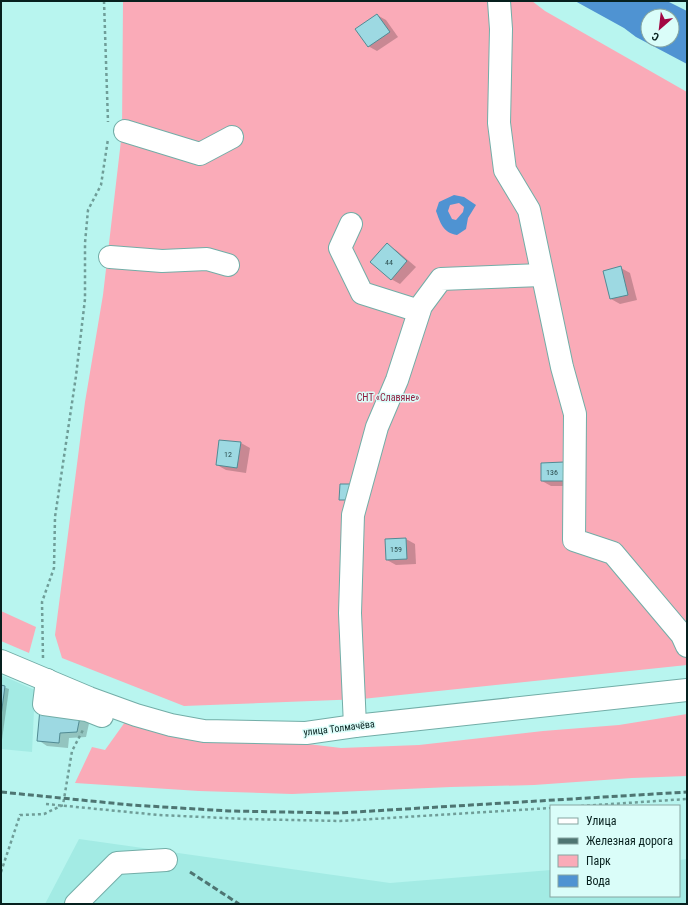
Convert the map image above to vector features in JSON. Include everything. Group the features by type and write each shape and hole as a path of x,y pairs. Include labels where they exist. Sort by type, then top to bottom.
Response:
{"street":[{"path":"499,1 501,29 499,124 505,170 529,210 542,275 575,414 574,540 613,553 682,635 687,646"},
{"path":"114,130 200,154 232,137"},
{"path":"351,224 340,248 362,293 419,311"},
{"path":"110,257 162,261 207,259 228,265"},
{"path":"355,726 350,612 353,515 378,427 397,380 421,306 441,279 542,275"},
{"name":"улица Толмачёва","path":"1,661 136,716 171,725 204,731 306,733 355,726 687,690"},
{"path":"41,678 44,704 87,710 118,722"},
{"path":"76,904 117,863 166,860"}],"path":[{"path":"41,678 44,661 42,602 54,568 55,517 76,376 85,299 85,243 88,210 101,185 114,130 104,1"},
{"path":"63,805 72,751 83,733 87,710"},
{"path":"596,805 687,799"},
{"path":"46,804 175,816 340,821 550,808"},
{"path":"1,872 2,864 20,815 44,814 63,805"}],"shaded area":[{"path":"1,675 35,690 32,752 1,749"},
{"path":"79,839 390,883 550,870 550,897 680,897 680,860 687,859 687,904 45,904"}],"green space":[{"name":"СНТ «Славяне»","path":"123,1 532,1 545,11 687,92 687,665 362,699 184,706 62,658 55,635 85,402 103,295 122,132"},
{"path":"1,611 36,627 29,653 1,641"},
{"path":"687,714 687,776 632,778 534,785 292,794 199,791 75,783 92,747 105,750 125,722 341,748 419,745 543,731 619,725"}],"water":[{"path":"575,1 667,1 687,11 687,64 657,48 680,48 680,8 640,8 640,39 624,28"},
{"path":"454,195 464,197 476,205 468,218 466,229 457,235 448,232 445,229 436,211 439,202","holes":["459,203 464,207 463,212 456,220 452,219 448,211 450,205"]}],"building":[{"path":"377,14 390,32 368,47 355,29"},
{"path":"387,243 407,261 391,280 370,262"},
{"path":"621,266 628,295 610,299 603,271"},
{"path":"219,440 241,442 237,468 216,465"},
{"path":"564,462 564,481 541,481 541,463"},
{"path":"340,484 354,484 353,500 339,500"},
{"path":"406,538 407,559 386,560 385,539"},
{"path":"1,685 5,686 1,716"},
{"path":"40,709 81,712 77,732 60,733 59,743 37,741"}],"railway":[{"path":"1,792 131,805 229,811 339,813 687,792"},
{"path":"190,872 239,904"}]}
